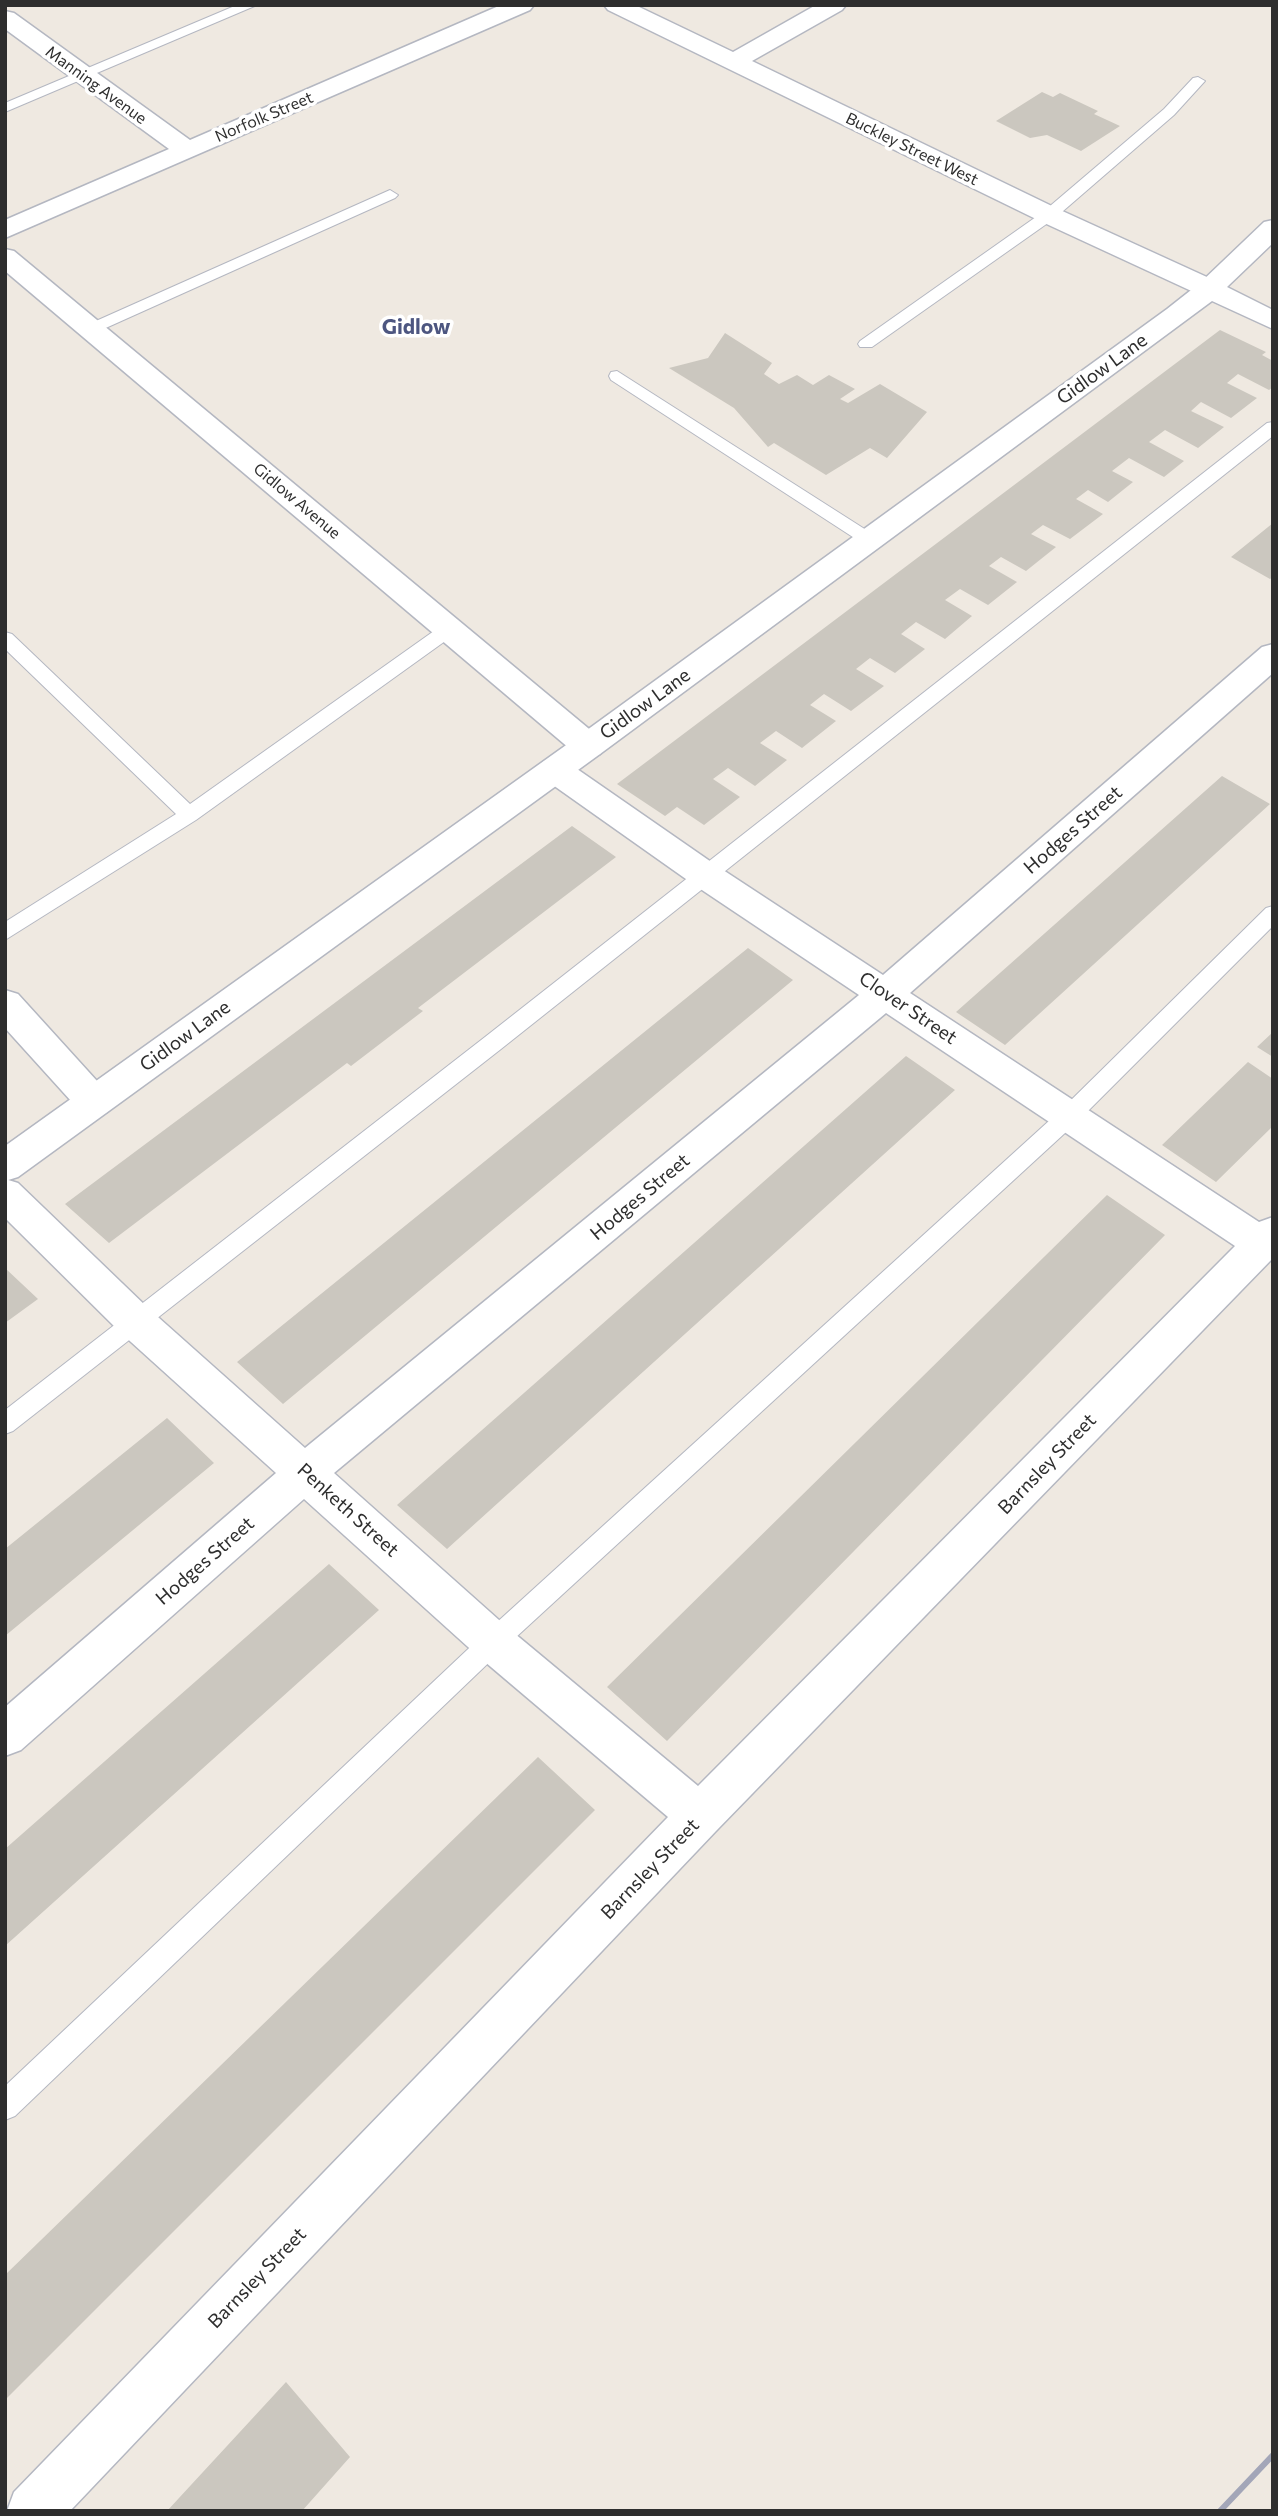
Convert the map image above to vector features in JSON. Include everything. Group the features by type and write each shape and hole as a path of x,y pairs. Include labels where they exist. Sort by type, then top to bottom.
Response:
{"street":[{"name":"Norfolk Street","path":"5,230 522,5"},
{"name":"Buckley Street West","path":"616,5 1273,321"},
{"path":"733,62 835,5"},
{"name":"Manning Avenue","path":"5,18 187,150"},
{"name":"Gidlow Lane","path":"5,1166 588,746 1210,289 1273,228"},
{"name":"Gidlow Avenue","path":"5,257 93,328 588,746"},
{"name":"Hodges Street","path":"5,1735 306,1472 886,993 1273,655"},
{"name":"Clover Street","path":"555,770 705,875 1069,1116 1268,1238"},
{"path":"5,1004 94,1102"},
{"name":"Penketh Street","path":"5,1194 135,1321 493,1642 700,1816"},
{"name":"Barnsley Street","path":"33,2511 700,1816 1268,1238"}],"lane":[{"path":"5,108 250,5"},
{"path":"866,344 1049,215 1169,112 1198,81"},
{"path":"93,328 390,195"},
{"path":"617,376 868,539"},
{"path":"5,1424 1273,427"},
{"path":"5,932 189,816 448,630"},
{"path":"5,638 189,816"},
{"path":"5,2106 493,1642 1069,1116 1273,914"}],"building":[{"path":"1042,92 1053,97 1060,93 1098,111 1094,114 1120,126 1081,151 1047,135 1030,138 996,121"},
{"path":"1220,330 1266,352 1262,355 1273,361 1273,387 1269,390 1238,374 1227,383 1257,398 1231,418 1201,402 1191,411 1224,427 1198,448 1165,430 1149,442 1184,461 1164,477 1129,458 1112,471 1133,482 1108,502 1088,490 1076,499 1103,514 1070,539 1043,525 1031,534 1056,547 1026,571 1001,557 989,566 1017,582 988,605 960,589 945,600 972,616 945,639 916,622 901,634 925,649 895,673 870,658 856,669 884,686 851,711 824,694 810,705 836,721 802,748 776,731 760,743 787,760 755,786 728,768 713,779 740,797 704,825 677,807 665,816 617,784"},
{"path":"725,333 772,363 764,374 779,384 797,375 813,385 829,375 855,389 840,399 848,403 880,384 927,412 887,458 870,448 826,475 774,443 768,447 734,408 669,368 708,358"},
{"path":"1273,523 1273,577 1270,579 1231,557"},
{"path":"1222,776 1270,804 1005,1045 956,1012"},
{"path":"572,826 616,857 418,1008 423,1011 351,1066 347,1063 109,1243 65,1204"},
{"path":"748,948 793,980 283,1404 237,1362"},
{"path":"1273,1032 1273,1057 1257,1047"},
{"path":"906,1056 955,1090 447,1549 397,1505"},
{"path":"1248,1062 1273,1079 1273,1126 1216,1182 1162,1145"},
{"path":"1107,1195 1165,1235 667,1741 607,1687"},
{"path":"5,1268 38,1299 5,1323"},
{"path":"167,1418 214,1463 5,1636 5,1549"},
{"path":"329,1564 379,1610 5,1946 5,1849"},
{"path":"538,1757 595,1810 5,2400 5,2275"},
{"path":"286,2382 350,2457 302,2511 167,2511"}],"railway":[{"path":"1220,2511 1273,2455"}],"district":[{"name":"Gidlow","path":"416,327"}]}
